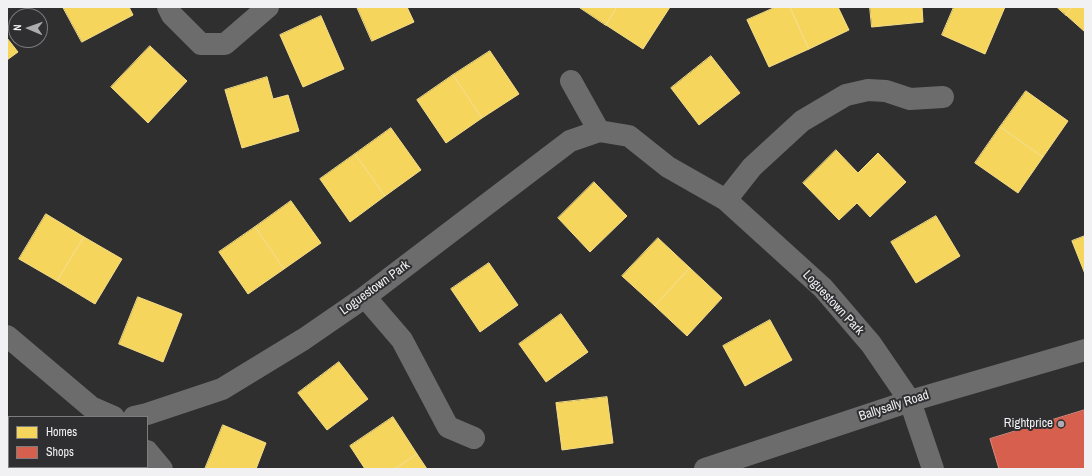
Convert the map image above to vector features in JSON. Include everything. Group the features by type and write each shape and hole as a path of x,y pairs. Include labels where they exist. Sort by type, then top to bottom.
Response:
{"street":[{"path":"168,7 172,15 201,44 225,44 268,7"},
{"path":"571,82 599,131"},
{"path":"726,200 752,167 802,121 846,95 868,90 886,91 910,99 943,97"},
{"name":"Loguestown Park","path":"137,416 222,389 304,339 365,297 570,141 599,131 629,136 668,167 726,200 823,288 871,344 910,400 933,469"},
{"path":"365,297 402,340 448,427 474,438"},
{"path":"7,336 91,407 112,416"},
{"name":"Ballysally Road","path":"705,469 910,400 1085,350"},
{"path":"148,452 162,469"}],"building: Homes":[{"path":"63,7 129,7 133,15 82,42"},
{"path":"357,7 407,7 414,22 372,41"},
{"path":"579,7 617,7 606,25"},
{"path":"617,7 670,7 643,49 606,25"},
{"path":"776,7 790,7 809,49 769,67 747,20"},
{"path":"790,7 838,7 849,30 809,49"},
{"path":"870,7 922,7 923,22 872,27"},
{"path":"954,7 1005,7 985,54 942,35"},
{"path":"1057,7 1072,7 1066,15"},
{"path":"1072,7 1085,7 1085,32 1066,15"},
{"path":"321,16 344,69 303,87 280,35"},
{"path":"7,38 8,48 15,48 18,52 7,60"},
{"path":"150,46 187,81 148,123 111,87"},
{"path":"490,51 519,94 482,118 453,75"},
{"path":"711,56 740,93 699,125 671,88"},
{"path":"453,75 482,118 446,143 417,100"},
{"path":"267,77 273,99 288,95 299,131 242,148 225,90"},
{"path":"1026,91 1068,121 1043,157 1000,127"},
{"path":"1000,127 1043,157 1018,193 975,163"},
{"path":"391,128 421,170 385,196 355,154"},
{"path":"836,150 858,173 878,153 906,182 870,217 857,203 839,220 803,183"},
{"path":"355,154 385,196 350,222 320,179"},
{"path":"594,182 627,216 590,252 558,218"},
{"path":"291,201 321,243 284,269 255,227"},
{"path":"46,214 84,237 57,281 19,259"},
{"path":"936,216 960,256 916,283 891,242"},
{"path":"255,227 284,269 248,294 219,252"},
{"path":"1085,236 1085,274 1072,241"},
{"path":"84,237 122,259 95,304 57,281"},
{"path":"658,238 690,268 655,306 622,276"},
{"path":"489,263 518,305 480,332 451,289"},
{"path":"690,268 722,298 687,336 655,306"},
{"path":"138,297 182,314 163,362 119,344"},
{"path":"561,314 588,352 546,382 519,344"},
{"path":"770,320 792,360 745,386 723,346"},
{"path":"339,362 368,399 327,430 298,393"},
{"path":"607,397 613,443 562,450 556,403"},
{"path":"393,417 417,454 395,469 365,469 350,446"},
{"path":"223,425 266,443 256,469 205,469"},
{"path":"417,454 427,469 395,469"},
{"path":"12,468 52,468 51,469"},
{"path":"74,468 75,469 51,469"}],"building: Shops":[{"name":"Rightprice","path":"1085,410 1085,469 999,469 990,439"}],"place":[{"name":"Rightprice","path":"1061,424"}]}
